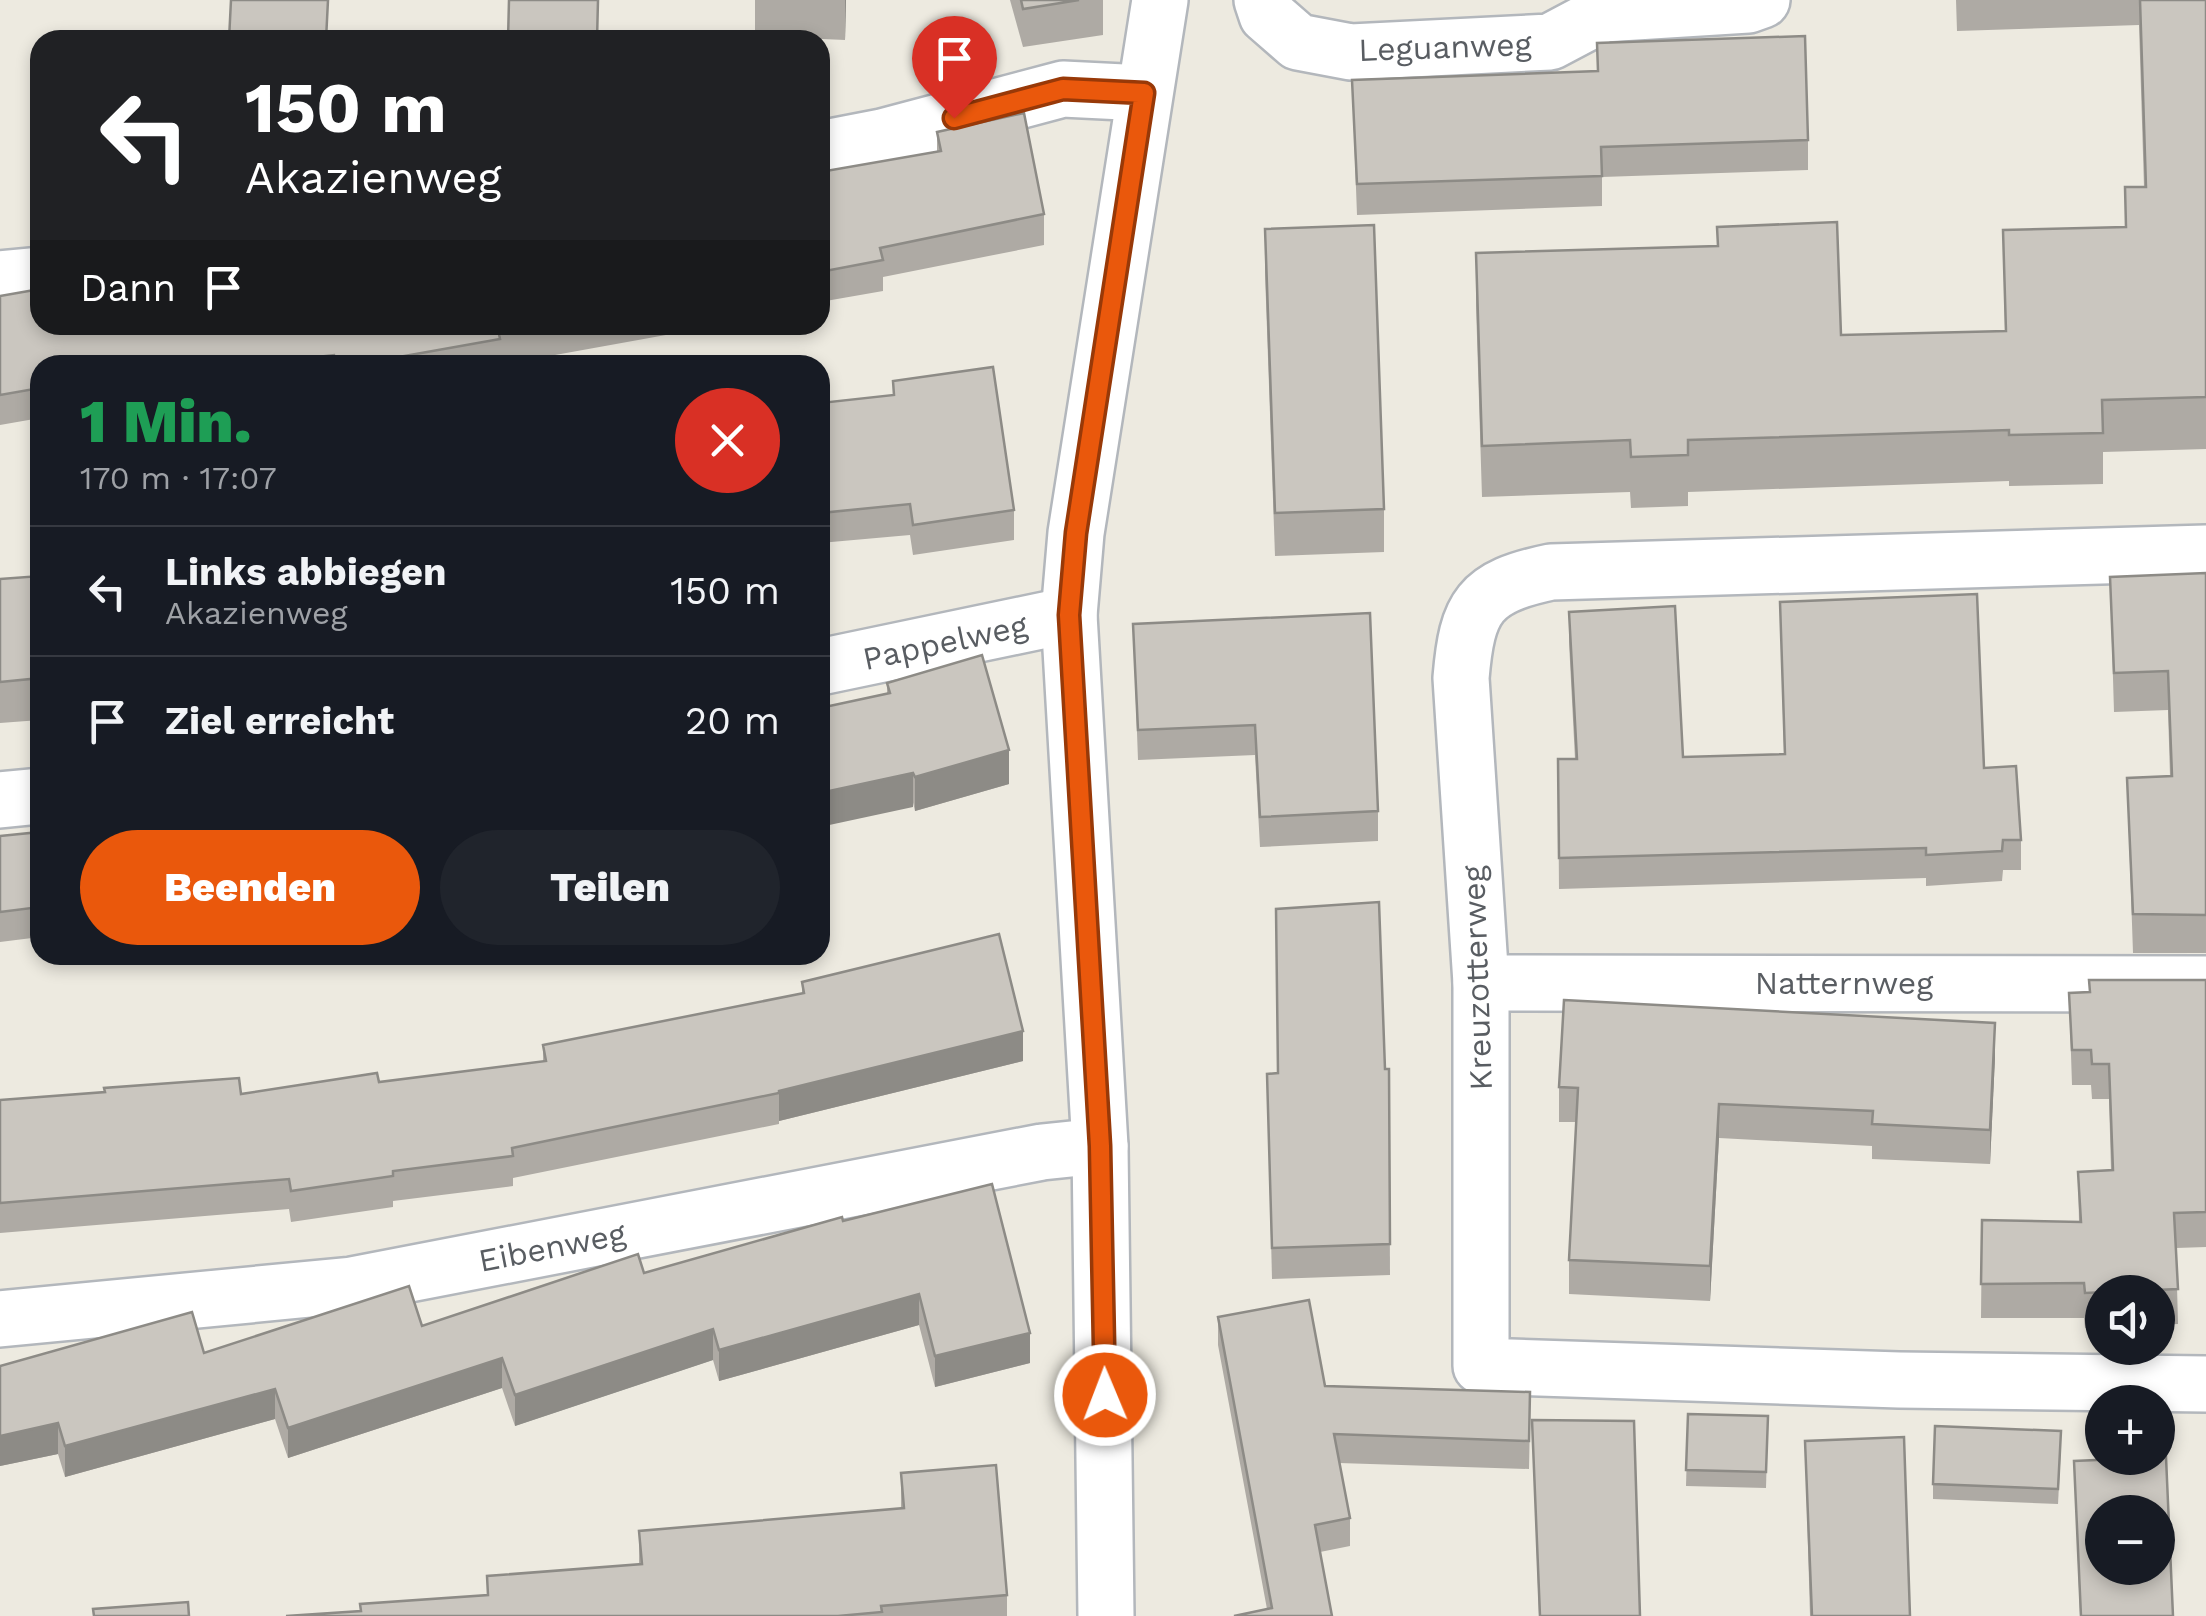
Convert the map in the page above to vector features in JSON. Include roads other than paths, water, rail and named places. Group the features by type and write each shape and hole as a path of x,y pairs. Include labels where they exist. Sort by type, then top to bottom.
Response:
{"street":[{"path":"1106,1616 1100,1146 1069,615 1076,533 1160,0"},
{"name":"Leguanweg","path":"1262,0 1267,15 1298,42 1351,52 1550,42 1602,14 1762,0"},
{"path":"830,147 1063,89 1144,93"},
{"path":"0,279 30,276"},
{"name":"Kreuzotterweg","path":"2206,553 1551,572 1518,580 1493,592 1475,611 1465,634 1460,678 1481,983 1481,1366 1900,1380 2206,1384"},
{"name":"Pappelweg","path":"830,666 1069,615"},
{"path":"0,800 30,797"},
{"name":"Natternweg","path":"1481,983 2206,984"},
{"name":"Eibenweg","path":"0,1319 352,1285 1023,1156 1100,1146"}]}
